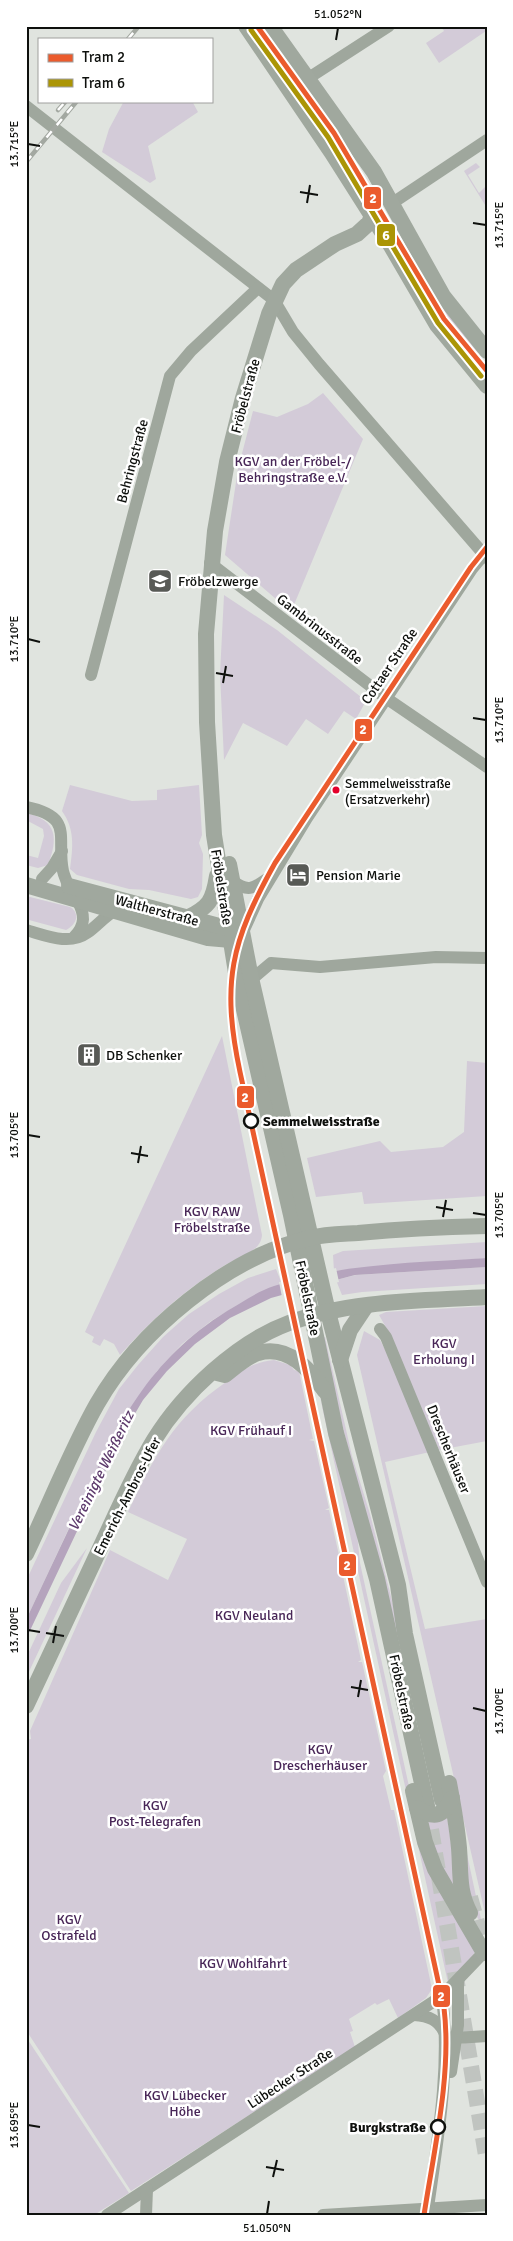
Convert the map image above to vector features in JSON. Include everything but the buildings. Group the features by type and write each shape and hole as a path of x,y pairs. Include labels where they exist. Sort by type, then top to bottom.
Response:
{"main road":[{"path":"246,26 372,216 437,325 487,386"},
{"path":"270,26 374,172 443,296 487,352"},
{"name":"Fröbelstraße","path":"391,204 372,216 356,220 342,232 335,244 296,270 283,284 274,300 252,366 227,462 210,563 205,682 214,835 218,862 234,934 251,980 319,1309 328,1396 345,1467 366,1539 364,1562 370,1594 434,1803"},
{"name":"Fröbelstraße","path":"212,786 233,881 234,934 239,988 304,1239"},
{"path":"187,918 208,904 215,889 218,862"},
{"name":"Waltherstraße","path":"34,877 114,911 208,938 234,934"},
{"name":"Waltherstraße","path":"26,885 73,893 187,918 234,934"},
{"path":"26,1554 97,1405 112,1381 139,1348 193,1295 243,1264 304,1239 415,1227 487,1226"},
{"name":"Emerich-Ambros-Ufer","path":"26,1706 125,1496 154,1440 170,1418 212,1372 234,1354 264,1335 319,1309 487,1296"},
{"path":"340,1360 350,1330 366,1306"},
{"name":"Fröbelstraße","path":"319,1309 340,1360 398,1585 416,1633 434,1803"},
{"path":"212,1372 224,1375 256,1354 277,1353 288,1356 304,1366 312,1373 328,1396"},
{"path":"434,1803 456,1826 462,1893 486,1946"},
{"path":"434,1803 424,1842 435,1869 486,1946"}],"street":[{"path":"307,79 389,26"},
{"path":"26,106 274,300 293,332 319,364 486,555"},
{"name":"Fröbelstraße","path":"391,204 487,140"},
{"name":"Behringstraße","path":"91,675 170,376 192,351 258,288"},
{"name":"Cottaer Straße","path":"234,934 386,698 486,555"},
{"name":"Gambrinusstraße","path":"210,563 386,698 487,767"},
{"path":"26,807 46,813 57,822 60,829 63,871 83,909 84,916 80,931 74,937"},
{"path":"34,877 52,868 62,850"},
{"name":"Cottaer Straße","path":"233,881 247,890 254,889 271,876"},
{"path":"26,930 57,938 74,937 86,934 105,916 114,911"},
{"path":"251,980 271,963 320,967 436,957 487,958"},
{"name":"Drescherhäuser","path":"380,1329 386,1337 487,1582"},
{"name":"Lübecker Straße","path":"107,2215 442,1996 458,1981 486,1946"},
{"path":"428,2211 445,2085 450,2081 451,2038 459,2007 458,1981"},
{"path":"442,1996 451,2038"},
{"path":"414,2015 427,2017 441,2025 451,2038"},
{"path":"451,2038 487,2036"},
{"path":"146,2215 147,2188"},
{"path":"323,2215 428,2211 487,2204"}],"green space":[{"path":"441,26 482,26 486,31 439,63 426,43 444,31"},
{"path":"123,102 193,102 198,112 148,146 156,179 150,183 102,152 109,129"},
{"path":"476,163 480,167 468,175 479,193 487,185 487,208 464,171"},
{"path":"407,243 481,350 469,360 396,249"},
{"name":"KGV an der Fröbel-/ Behringstraße e.V.","path":"323,393 363,439 291,612 225,555 238,469 253,411 277,417 308,404"},
{"path":"224,595 277,630 366,701 356,719 344,711 328,734 306,719 287,746 243,723 224,760 220,674"},
{"path":"70,785 132,801 157,800 157,790 199,785 202,835 199,843 203,854 202,889 198,897 191,899 149,890 129,889 77,875 70,869 71,831 62,811"},
{"path":"26,813 44,820 53,832 53,847 48,865 38,868 26,865 26,855 38,858 44,836 43,829 26,820"},
{"path":"26,896 70,907 76,916 75,922 66,930 29,920 26,918"},
{"name":"KGV RAW Fröbelstraße","path":"222,1036 262,1235 261,1241 252,1251 222,1267 180,1296 143,1330 120,1355 114,1344 104,1339 100,1346 92,1342 94,1337 85,1332"},
{"path":"467,1061 487,1063 487,1196 364,1204 362,1192 316,1197 307,1158 380,1141 391,1152 443,1147 464,1132"},
{"path":"487,1242 487,1258 334,1271 333,1255 343,1251"},
{"path":"487,1267 487,1284 342,1295 336,1280 356,1275"},
{"path":"276,1269 282,1284 239,1304 211,1321 182,1344 157,1371 97,1468 26,1620 26,1581 96,1432 119,1389 163,1337 189,1314 248,1278"},
{"name":"KGV Erholung I","path":"487,1306 487,1441 439,1450 387,1329 379,1315 386,1312"},
{"path":"364,1331 380,1340 395,1368 430,1452 385,1462 425,1629 487,1619 487,1922 357,1355"},
{"path":"325,1337 352,1456 370,1514 396,1616 401,1664 321,1338"},
{"path":"274,1360 290,1365 294,1370 299,1371 313,1439 309,1440 314,1441 329,1508 325,1510 329,1510 342,1569 338,1571 342,1571 361,1660 358,1662 362,1662 386,1771 383,1776 391,1810 394,1810 432,1989 426,1998 398,2018 389,1999 377,2005 375,2003 349,2019 353,2031 350,2032 355,2047 131,2191 26,2030 26,1740 31,1739 30,1731 110,1550 168,1580 187,1539 128,1512 147,1473 167,1440 192,1410 226,1382 248,1367"},
{"path":"320,1397 357,1533 360,1563 419,1832 475,1951 473,1957 448,1983"},
{"path":"87,1548 26,1678 27,1656 61,1583"},
{"path":"456,1803 482,1924 472,1910"},
{"path":"447,1816 458,1891 441,1875 422,1817"},
{"path":"26,2037 129,2193 94,2215 26,2215"}],"water":[{"name":"Vereinigte Weißeritz","path":"487,1258 487,1267 355,1275 271,1298 230,1318 195,1344 167,1371 143,1400 123,1434 26,1639 26,1620 108,1446 139,1395 156,1372 176,1350 200,1330 256,1294 268,1288 300,1278 379,1265"}],"pier":[{"path":"336,1268 339,1282 282,1297 279,1282"}],"tunnel":[{"path":"427,1806 487,2161"},
{"path":"470,1897 484,1948"}],"railway":[{"path":"129,38 139,26"},
{"path":"58,110 65,102"},
{"path":"26,162 76,102"}],"tram line":[{"name":"2","path":"257,26 334,133 444,319 487,371"},
{"name":"6","path":"251,30 328,137 438,323 481,376"},
{"name":"2","path":"424,2215 444,2085 446,2059 444,2008 240,1072 231,1012 231,987 234,963 248,916 275,863 471,567 487,547"}],"place":[{"name":"Fröbelzwerge","path":"160,581"},
{"name":"Semmelweisstraße (Ersatzverkehr)","path":"336,790"},
{"name":"Pension Marie","path":"298,875"},
{"name":"DB Schenker","path":"89,1055"},
{"name":"Semmelweisstraße","path":"251,1121"},
{"name":"Burgkstraße","path":"438,2127"}],"park label":[{"name":"KGV Frühauf I","path":"251,1430"},
{"name":"KGV Neuland","path":"254,1615"},
{"name":"KGV Drescherhäuser","path":"320,1758"},
{"name":"KGV Post-Telegrafen","path":"155,1814"},
{"name":"KGV Ostrafeld","path":"69,1928"},
{"name":"KGV Wohlfahrt","path":"243,1963"},
{"name":"KGV Lübecker Höhe","path":"185,2104"}]}
